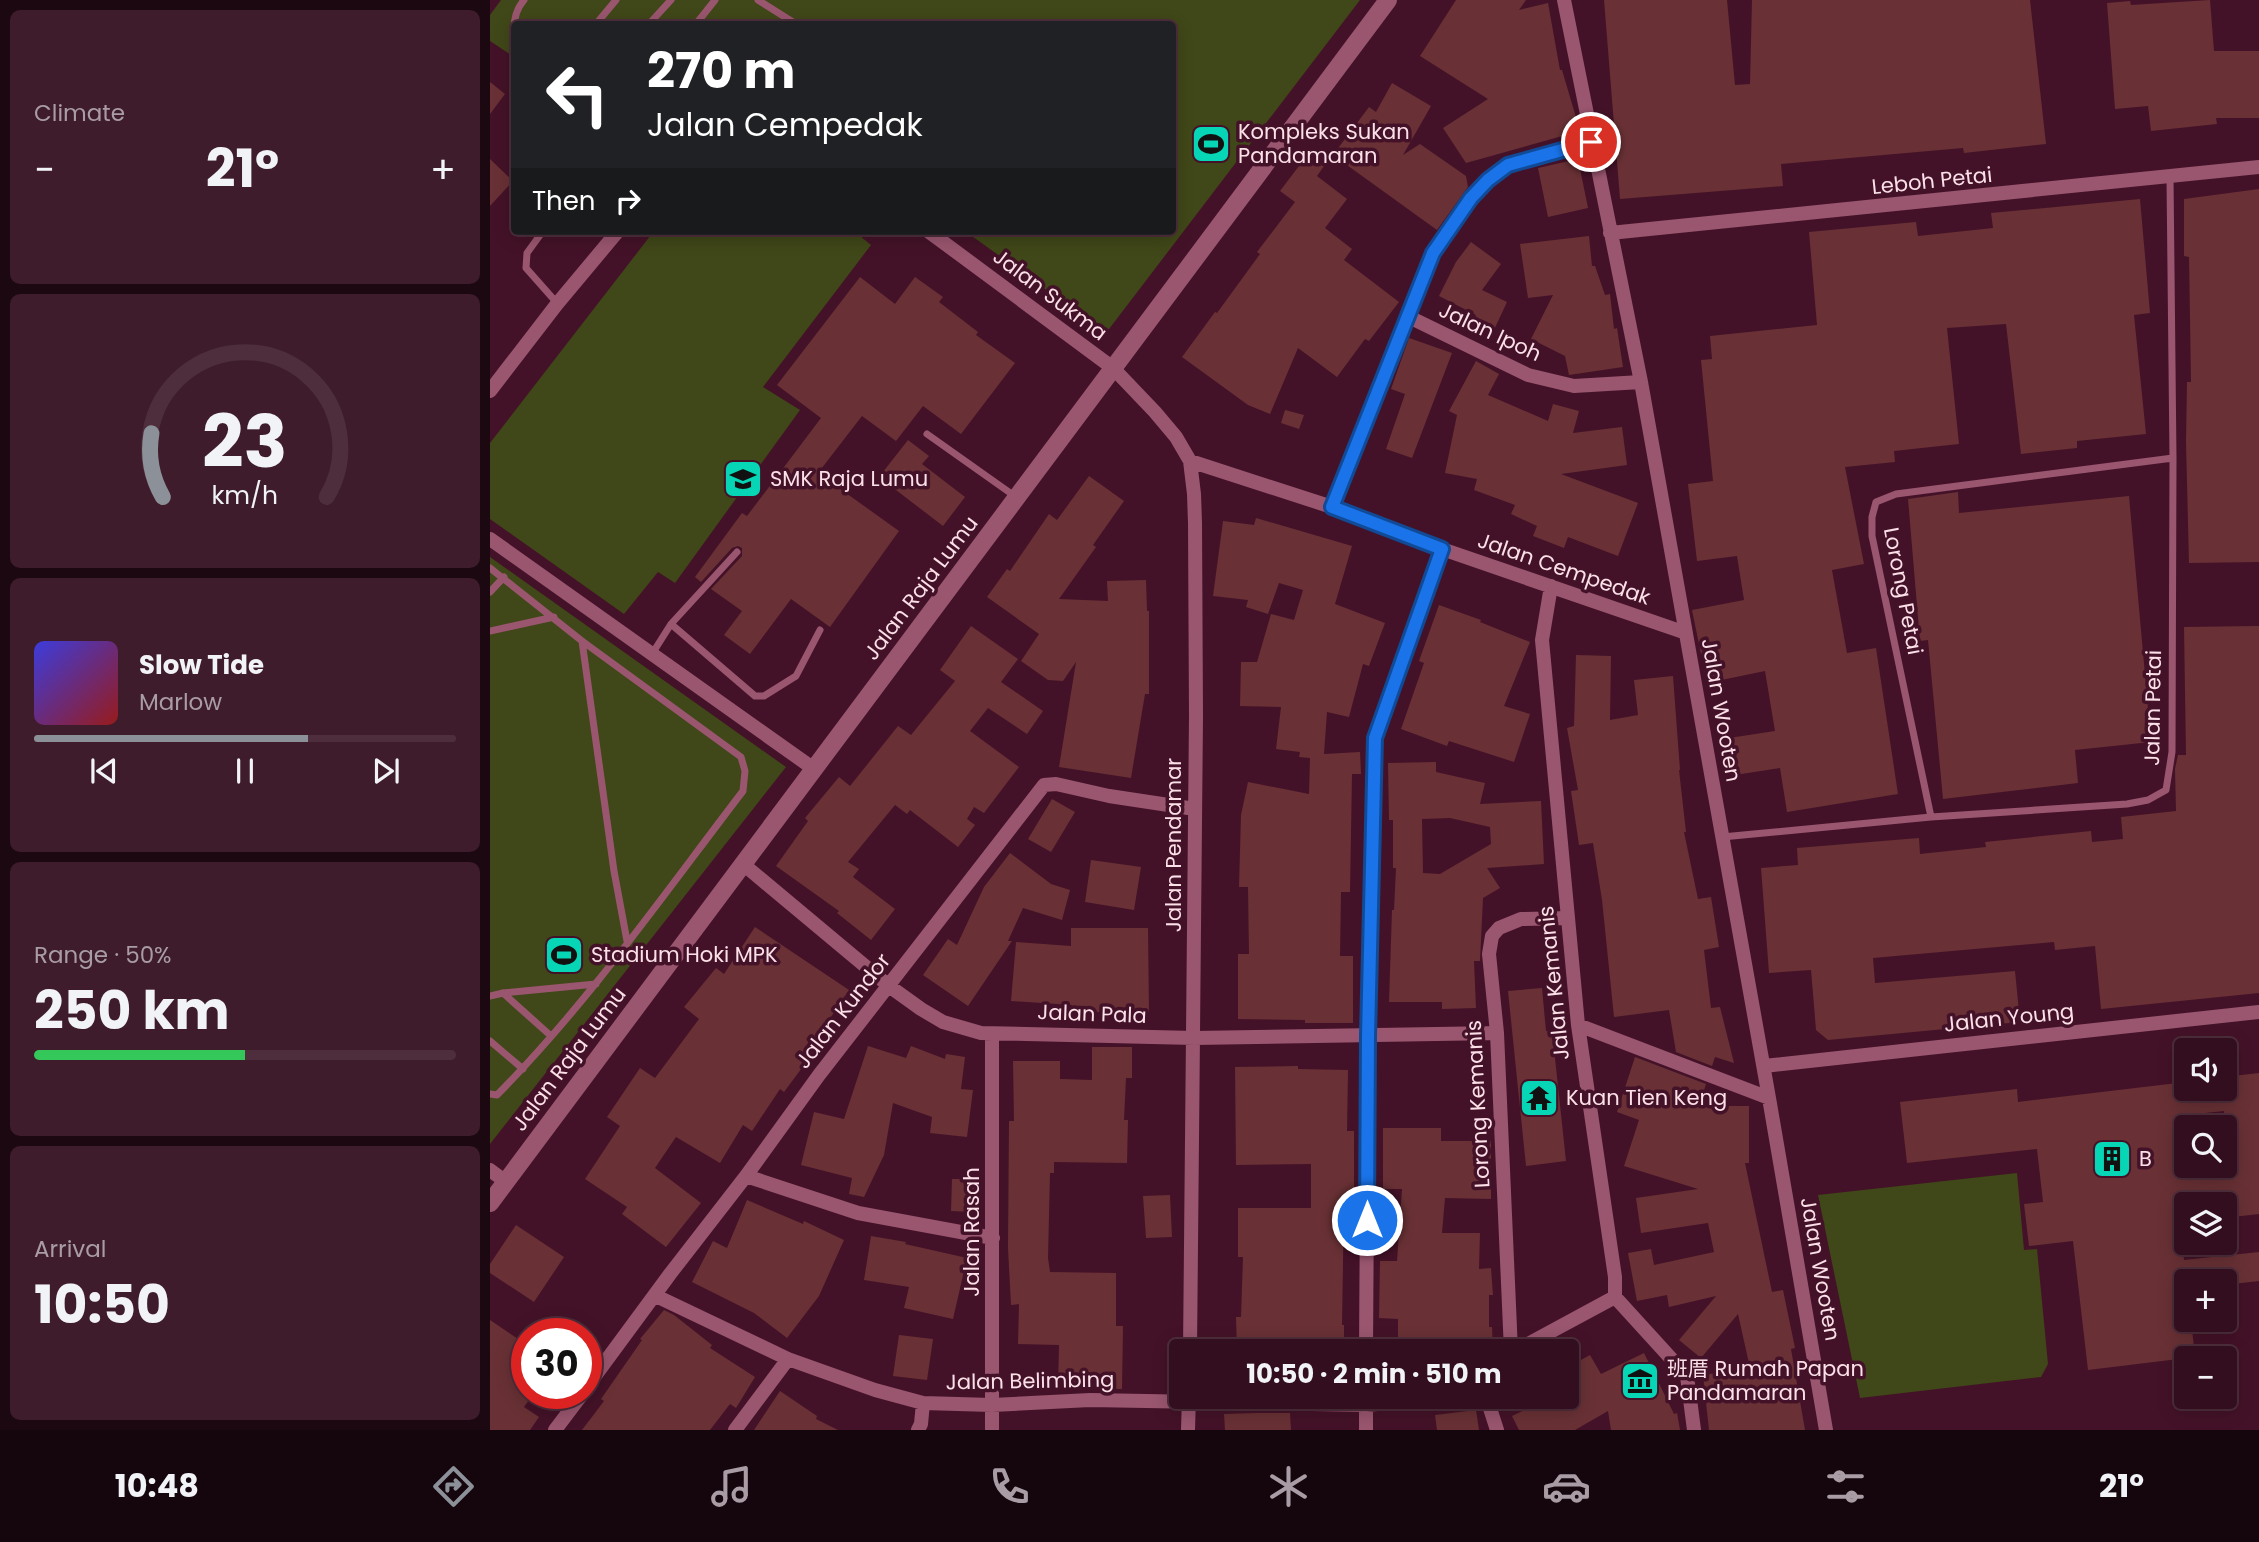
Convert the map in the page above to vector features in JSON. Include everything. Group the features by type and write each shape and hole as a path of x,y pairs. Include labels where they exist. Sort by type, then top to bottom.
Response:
{"street":[{"name":"Jalan Raja Lumu","path":"490,1203 1388,0"},
{"name":"Jalan Wooten","path":"1564,0 1641,383 1826,1430"},
{"path":"1332,507 1433,253 1471,198 1488,180 1508,165 1591,142"},
{"name":"Leboh Petai","path":"1610,233 2259,167"},
{"path":"490,391 615,235"},
{"name":"Jalan Sukma","path":"933,235 1114,368"},
{"name":"Jalan Ipoh","path":"1407,316 1528,375 1574,386 1641,383"},
{"name":"Jalan Pendamar","path":"1114,368 1176,437 1190,461 1194,494 1194,1038 1190,1339"},
{"name":"Jalan Cempedak","path":"1190,461 1332,507 1442,549 1686,633"},
{"path":"490,539 814,769"},
{"path":"1366,1339 1368,1036 1375,738 1442,549"},
{"name":"Jalan Kemanis","path":"1551,586 1542,640 1567,918 1578,1025 1615,1277 1615,1297"},
{"name":"Jalan Kundor","path":"602,1367 819,1075 1044,785 1056,784 1109,796 1195,809"},
{"name":"Jalan Pala","path":"743,864 889,986 943,1022 981,1033 1194,1038 1497,1033"},
{"name":"Lorong Kemanis","path":"1512,1339 1497,1033 1489,954 1492,936 1499,928 1521,919 1567,918"},
{"name":"Jalan Young","path":"1763,1066 2259,1012"},
{"path":"1578,1025 1769,1098"},
{"name":"Jalan Rasah","path":"992,1034 992,1430"},
{"path":"490,1170 506,1182"},
{"path":"746,1176 858,1213 993,1238"},
{"name":"Jalan Belimbing","path":"656,1296 788,1359 875,1390 923,1403 992,1405 1169,1399"},
{"path":"1536,1339 1615,1297 1687,1376 1694,1430"},
{"path":"735,1430 788,1359"},
{"path":"918,1430 923,1403"},
{"path":"555,1430 571,1409"},
{"path":"1188,1430 1189,1409"},
{"path":"1366,1409 1366,1430"},
{"path":"1490,1409 1497,1430"}],"lane":[{"path":"514,21 524,0"},
{"path":"598,21 616,0"},
{"path":"652,21 671,0"},
{"path":"698,21 715,0"},
{"path":"758,0 791,21"},
{"name":"Jalan Petai","path":"1721,837 1931,817 2127,804 2148,800 2166,790 2172,752 2170,177"},
{"path":"540,235 527,253 526,268 557,304"},
{"path":"928,434 1017,497"},
{"name":"Lorong Petai","path":"1931,817 1872,536 1872,517 1876,502 1896,494 2173,458"},
{"path":"652,654 671,624 737,552"},
{"path":"490,568 582,641 741,757 745,771 743,791 597,984 523,1069 497,1095 490,1094"},
{"path":"490,592 503,577"},
{"path":"490,631 554,617"},
{"path":"671,624 755,696 764,696 796,676 821,629"},
{"path":"582,641 614,871 627,941"},
{"path":"490,996 597,984"},
{"path":"503,993 551,1036"},
{"path":"490,1041 523,1069"}],"green space":[{"name":"Kompleks Sukan Pandamaran","path":"501,0 1360,0 1106,333 971,235 1176,235 1176,21 511,21 511,55 490,41 490,15"},
{"path":"651,235 859,235 871,245 763,387 800,410 675,583 658,572 624,614 490,519 490,443"},
{"name":"Stadium Hoki MPK","path":"490,557 786,767 490,1144"},
{"path":"2017,1173 2024,1250 2037,1249 2048,1364 2041,1377 1860,1398 1818,1195"}],"building":[{"path":"1456,0 1526,0 1519,10 1548,3 1560,70 1580,131 1466,163 1443,128 1488,99 1420,56"},
{"path":"1604,0 1727,0 1735,85 1750,84 1752,0 2030,0 2046,144 1964,153 1963,148 1781,164 1783,186 1620,199"},
{"path":"2210,0 2214,51 2259,51 2259,118 2216,118 2217,124 2151,131 2148,106 2115,109 2107,3 2130,1 2131,5"},
{"path":"490,82 505,94 490,114"},
{"path":"1392,83 1431,106 1403,155 1420,144 1466,176 1468,187 1437,230 1333,155 1369,107 1376,112"},
{"path":"1308,154 1324,166 1317,176 1347,199 1325,228 1352,249 1344,260 1399,302 1369,341 1365,339 1337,377 1298,348 1270,414 1248,405 1182,357 1215,312 1217,313 1260,254 1257,252 1295,202 1280,191"},
{"path":"490,159 511,179 511,183 490,206"},
{"path":"1578,159 1588,208 1548,217 1538,168"},
{"path":"2259,189 2259,562 2189,563 2186,442 2187,382 2191,382 2189,257 2184,256 2184,199"},
{"path":"2140,199 2150,313 2134,315 2146,434 2077,441 2077,448 2021,454 2006,324 1947,328 1959,444 1894,451 1895,462 1845,467 1864,564 1832,570 1847,653 1876,648 1898,794 1787,812 1780,768 1735,775 1729,738 1775,731 1765,671 1707,683 1692,610 1744,600 1737,556 1697,561 1688,484 1713,481 1701,360 1712,359 1710,336 1817,325 1809,232 1916,222 1918,236 1993,228 1991,213"},
{"path":"1589,236 1592,266 1595,266 1605,295 1610,294 1614,329 1617,328 1623,367 1569,375 1565,356 1531,339 1553,295 1528,298 1520,244"},
{"path":"1471,242 1501,264 1482,290 1507,302 1493,332 1473,322 1476,315 1439,296 1456,262"},
{"path":"860,277 895,304 915,277 943,297 939,302 978,332 976,335 1015,363 961,434 923,406 896,441 862,416 818,473 899,531 830,627 791,599 750,654 724,635 742,611 711,589 742,556 742,548 732,548 701,582 695,577 742,513 747,516 821,418 777,385"},
{"path":"1409,338 1452,353 1412,458 1386,449 1405,394 1391,389"},
{"path":"1476,361 1499,374 1488,395 1548,421 1553,404 1579,411 1573,433 1622,427 1627,465 1561,474 1638,503 1618,556 1568,537 1564,548 1533,536 1537,526 1511,514 1515,505 1474,490 1477,479 1445,473 1457,415 1449,411"},
{"path":"1285,410 1304,415 1299,429 1281,423"},
{"path":"908,440 929,456 922,464 965,497 943,526 879,477"},
{"path":"1089,476 1124,501 1059,599 1108,601 1107,581 1146,580 1149,611 1149,694 1145,694 1131,778 1059,767 1076,662 1063,681 1048,680 1021,661 1039,634 987,597 1007,569 1010,571 1049,514 1057,520"},
{"path":"1958,492 1959,513 2129,496 2151,742 2075,750 2078,783 1943,799 1928,640 1920,641 1908,499"},
{"path":"1256,518 1352,546 1335,604 1385,623 1369,666 1363,664 1349,717 1327,712 1324,754 1360,752 1361,774 1352,774 1350,892 1341,892 1340,956 1353,956 1353,1023 1238,1019 1238,954 1249,954 1248,887 1239,887 1241,815 1248,782 1309,794 1310,758 1299,757 1300,752 1276,749 1281,707 1240,706 1241,662 1257,662 1271,614 1294,620 1303,590 1279,583 1268,614 1246,607 1248,600 1213,596 1223,521 1254,525"},
{"path":"1439,605 1530,642 1504,706 1530,714 1514,762 1449,741 1447,746 1401,729 1424,663 1419,661"},
{"path":"971,626 1018,659 1001,682 1043,711 1027,734 988,708 970,731 1019,767 984,813 974,807 967,819 975,825 958,847 910,810 907,814 895,805 848,862 859,869 853,877 895,909 871,940 837,913 839,911 776,866 808,821 805,818 839,777 850,786 898,726 911,735 955,681 940,670"},
{"path":"2259,626 2259,993 2101,1009 2095,946 2055,950 2054,942 1873,958 1875,983 2015,971 2020,1022 1828,1040 1816,1030 1811,970 1769,973 1761,868 1798,865 1797,848 1919,838 1920,854 1986,847 1985,842 2091,831 2092,842 2123,839 2121,817 2176,811 2175,769 2178,755 2186,755 2184,627"},
{"path":"1576,655 1611,656 1610,720 1638,715 1634,680 1673,676 1684,832 1698,899 1711,897 1719,947 1704,950 1711,1008 1720,1007 1734,1063 1715,1057 1712,1066 1676,1052 1669,1010 1614,1017 1602,900 1593,843 1579,845 1571,791 1578,790 1567,728 1574,726"},
{"path":"1436,762 1436,772 1485,783 1480,804 1541,801 1544,864 1487,868 1500,888 1483,898 1480,961 1474,961 1476,1008 1442,1009 1442,1002 1389,1002 1396,868 1393,868 1393,820 1389,820 1388,763","holes":["1450,818 1490,827 1491,844 1440,874 1423,873 1422,819"]},
{"path":"1052,799 1075,812 1051,852 1028,839"},
{"path":"1010,853 1051,884 1070,890 1062,920 1023,908 1008,941 1012,941 968,1006 923,975 948,939 957,945 984,887"},
{"path":"1091,860 1141,867 1134,910 1085,902"},
{"path":"755,927 849,990 809,1050 813,1053 784,1092 780,1089 752,1131 743,1125 720,1163 676,1137 655,1168 701,1203 666,1247 622,1214 627,1207 585,1179 620,1126 607,1117 640,1068 655,1078 699,1019 684,1007 716,968 724,974"},
{"path":"1071,928 1148,928 1149,1012 1072,1012 1072,1005 1011,1001 1016,942 1071,946"},
{"name":"Kuan Tien Keng","path":"1542,988 1546,1031 1552,1030 1566,1161 1526,1166 1508,991"},
{"path":"868,1046 906,1058 911,1046 945,1059 946,1054 965,1057 961,1089 973,1090 967,1137 930,1133 932,1117 893,1103 884,1155 864,1197 849,1194 852,1178 801,1165 814,1112 844,1119"},
{"path":"1092,1047 1132,1047 1132,1078 1126,1078 1124,1120 1128,1120 1127,1163 1054,1162 1054,1173 1050,1173 1048,1258 1050,1272 1116,1273 1116,1326 1123,1326 1122,1389 1058,1388 1059,1345 1018,1344 1019,1304 1011,1305 1008,1248 1009,1121 1014,1121 1013,1061 1060,1061 1060,1079 1092,1080"},
{"path":"1635,1057 1706,1084 1699,1106 1749,1106 1749,1163 1745,1163 1772,1292 1783,1290 1795,1348 1791,1349 1805,1430 1709,1430 1703,1375 1750,1368 1738,1314 1701,1358 1679,1340 1716,1296 1669,1307 1667,1295 1637,1301 1628,1253 1651,1249 1654,1265 1714,1252 1708,1223 1641,1233 1636,1198 1698,1189 1624,1166 1639,1120 1617,1112"},
{"path":"1298,1066 1298,1069 1348,1070 1347,1131 1354,1131 1354,1197 1344,1197 1344,1339 1237,1339 1236,1317 1241,1317 1243,1257 1238,1257 1238,1208 1311,1208 1311,1164 1236,1165 1235,1067"},
{"path":"2259,1073 2259,1214 2237,1217 2237,1192 2174,1192 2174,1255 2183,1255 2184,1260 2259,1252 2259,1281 2237,1284 2237,1269 2174,1269 2174,1332 2192,1332 2194,1346 2174,1346 2174,1360 2088,1370 2073,1241 2029,1246 2024,1204 2043,1202 2037,1149 1907,1163 1900,1102 2017,1089 2018,1102 2174,1083 2174,1101 2237,1101 2237,1076"},
{"path":"1383,1128 1441,1128 1441,1141 1491,1141 1491,1199 1445,1198 1442,1233 1480,1233 1479,1269 1491,1268 1493,1295 1489,1295 1489,1327 1492,1327 1492,1339 1398,1339 1398,1319 1379,1318 1380,1261 1397,1261 1402,1189 1383,1189"},
{"path":"952,1179 976,1179 975,1212 951,1211"},
{"path":"1170,1195 1172,1237 1146,1238 1143,1196"},
{"path":"747,1200 803,1224 804,1221 844,1240 819,1296 787,1338 754,1313 692,1282 713,1241 727,1248"},
{"path":"516,1225 564,1257 534,1302 490,1273 490,1264"},
{"path":"871,1236 967,1258 953,1319 904,1308 909,1287 864,1280"},
{"path":"664,1310 712,1345 710,1348 755,1377 736,1408 730,1404 710,1430 582,1430 598,1409 602,1409 602,1398 642,1340 640,1339"},
{"path":"490,1320 511,1334 511,1409 527,1409 539,1417 530,1430 490,1430"},
{"path":"899,1335 933,1339 927,1380 893,1376"},
{"path":"1644,1353 1674,1414 1677,1413 1680,1430 1611,1430 1608,1411 1575,1430 1519,1430 1512,1416 1526,1409 1579,1409 1579,1361 1590,1355 1601,1374"},
{"path":"780,1391 817,1416 816,1419 838,1430 754,1430"},
{"path":"1476,1410 1479,1430 1437,1430 1435,1415"},
{"path":"1290,1413 1291,1430 1225,1430 1224,1414"}],"place":[{"name":"Kompleks Sukan Pandamaran","path":"1211,144"},
{"name":"SMK Raja Lumu","path":"743,479"},
{"name":"Stadium Hoki MPK","path":"564,955"},
{"name":"Kuan Tien Keng","path":"1539,1098"},
{"name":"B","path":"2112,1159"},
{"name":"班厝 Rumah Papan Pandamaran","path":"1640,1381"}],"route":[{"path":"1367,1220 1375,738 1442,549 1332,507 1433,253 1471,198 1488,180 1508,165 1591,142"}]}
